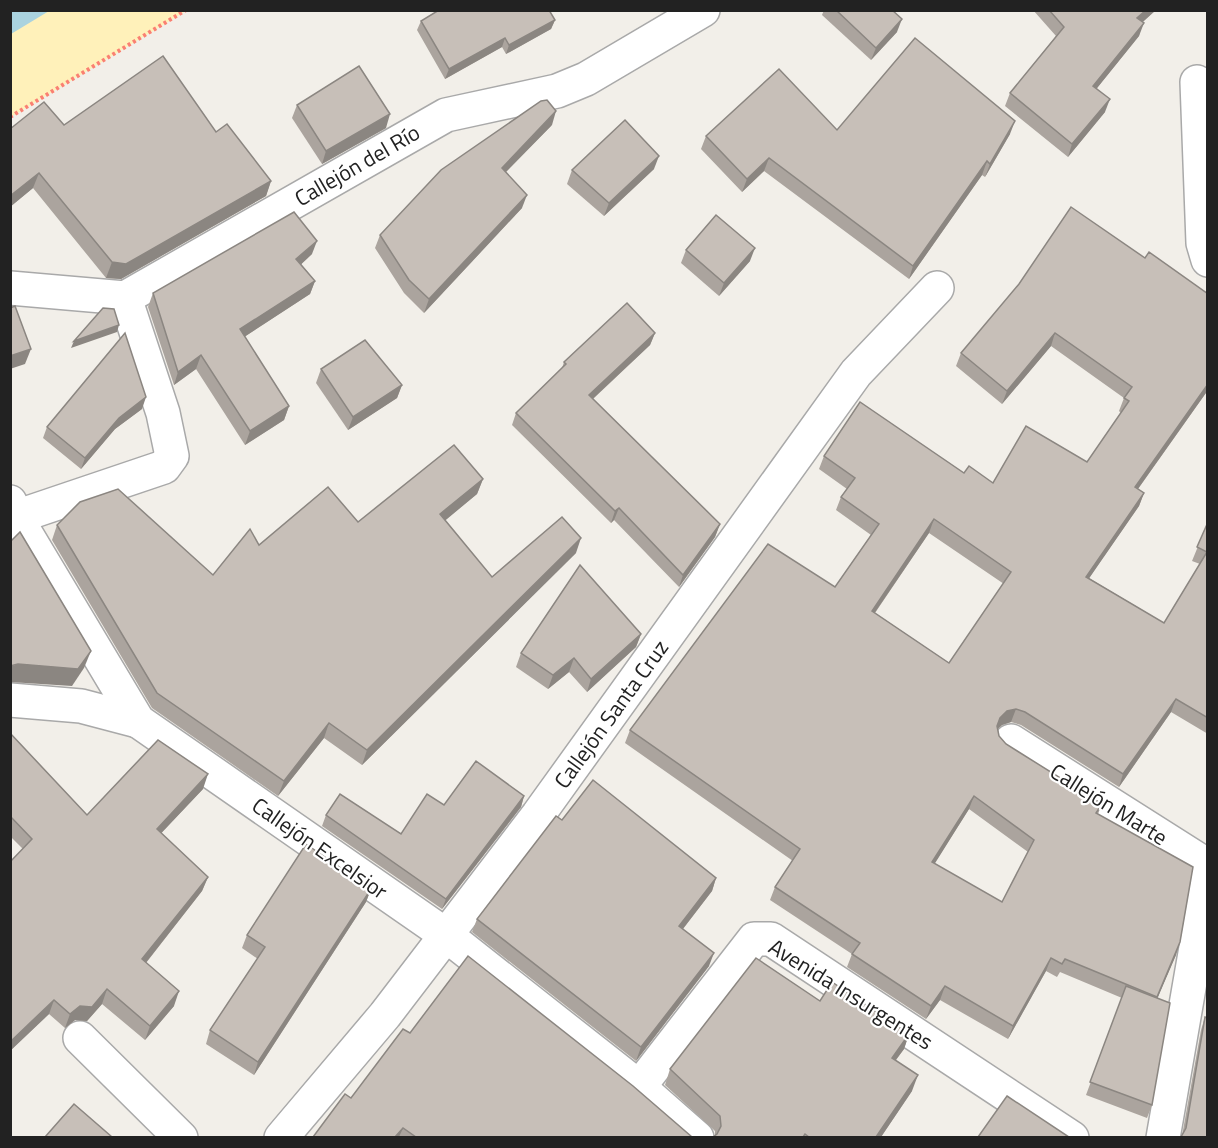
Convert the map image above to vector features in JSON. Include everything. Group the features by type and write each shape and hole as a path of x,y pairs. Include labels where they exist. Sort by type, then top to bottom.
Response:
{"street":[{"name":"Callejón del Río","path":"125,298 446,115 557,91 586,79 703,10"},
{"path":"1197,82 1203,243 1208,260"},
{"path":"10,288 125,298 163,413 172,456 164,468 13,510"},
{"name":"Callejón Santa Cruz","path":"281,1137 385,1015 538,815 856,373 937,288"},
{"name":"Callejón Excelsior","path":"13,510 138,721 446,935 639,1087 697,1137"},
{"path":"10,700 81,706 138,721"},
{"name":"Callejón Marte","path":"1011,741 1208,866"},
{"path":"1163,1137 1208,878"},
{"name":"Avenida Insurgentes","path":"639,1087 754,939 771,939 1072,1137"},
{"path":"80,1038 181,1137"}],"path":[{"path":"10,117 186,10"}],"sand":[{"path":"11,11 186,11 11,117"}],"water":[{"path":"11,10 49,10 49,11 11,34"}],"building":[{"path":"439,10 549,10 555,20 509,45 505,38 449,69 421,21"},
{"path":"836,10 892,10 902,19 876,48"},
{"path":"1049,10 1146,10 1137,18 1144,23 1093,86 1110,99 1072,144 1010,93 1064,27"},
{"path":"915,38 1015,121 990,164 987,161 913,266 769,158 747,179 706,136 779,69 837,130"},
{"path":"163,56 216,132 227,124 271,181 126,264 112,262 39,173 10,196 10,129 44,102 64,125"},
{"path":"359,66 390,114 326,151 297,105"},
{"path":"547,100 556,111 502,168 527,195 429,299 409,280 380,235 441,170 541,101"},
{"path":"625,120 659,156 609,203 572,170"},
{"path":"1071,207 1145,258 1149,252 1208,294 1208,384 1135,487 1144,493 1086,577 1164,623 1207,552 1197,547 1208,522 1208,718 1176,699 1123,774 1025,712 1016,709 1007,711 1000,718 997,726 999,736 1006,744 1102,804 1096,813 1193,867 1180,942 1157,997 1065,959 1062,964 1051,958 1013,1026 945,986 931,1006 852,954 860,943 775,887 800,849 630,730 768,544 835,587 879,524 841,497 855,478 824,456 860,402 964,473 969,466 993,483 1026,426 1087,462 1129,401 1124,398 1132,387 1055,333 1007,391 961,353 1019,284","holes":["934,519 1011,572 949,663 872,611","974,796 1034,840 1002,902 932,862"]},
{"path":"294,212 317,241 296,259 315,281 240,329 289,406 250,431 201,355 178,372 153,293"},
{"path":"716,215 755,248 724,283 686,250"},
{"path":"627,303 655,333 589,395 720,524 683,575 619,508 615,511 516,413 566,364 564,362"},
{"path":"15,306 31,349 10,356 10,308"},
{"path":"103,308 114,309 119,325 74,341"},
{"path":"125,333 146,397 119,418 85,458 47,427"},
{"path":"365,340 402,385 353,417 321,369"},
{"path":"454,445 483,479 440,514 492,577 562,517 581,538 367,750 329,723 284,781 157,693 57,525 80,502 118,489 213,575 250,529 259,545 328,487 358,522"},
{"path":"20,532 91,651 78,669 18,664 10,666 10,542"},
{"path":"580,565 641,634 591,679 574,658 553,675 521,653"},
{"path":"10,733 87,815 158,740 208,774 157,829 208,877 142,959 179,991 150,1026 107,989 92,1007 80,1006 70,1014 54,1000 10,1042 10,862 32,839 10,816"},
{"path":"476,761 524,796 446,899 326,815 340,794 401,834 427,794 444,805"},
{"path":"593,780 716,878 679,926 714,953 641,1047 477,919 556,816 562,820"},
{"path":"306,844 371,889 258,1062 210,1030 265,947 247,935"},
{"path":"468,956 633,1086 692,1137 416,1137 403,1128 395,1137 313,1137 345,1094 351,1098 403,1029 410,1033"},
{"path":"756,958 820,1001 832,982 909,1034 892,1058 918,1075 876,1137 809,1137 805,1134 803,1137 713,1137 721,1126 720,1116 670,1069"},
{"path":"1126,986 1170,1003 1152,1105 1090,1082"},
{"path":"1205,1017 1208,1018 1208,1137 1181,1137 1186,1128"},
{"path":"1007,1096 1069,1137 978,1137"},
{"path":"74,1104 112,1137 45,1137"}]}
